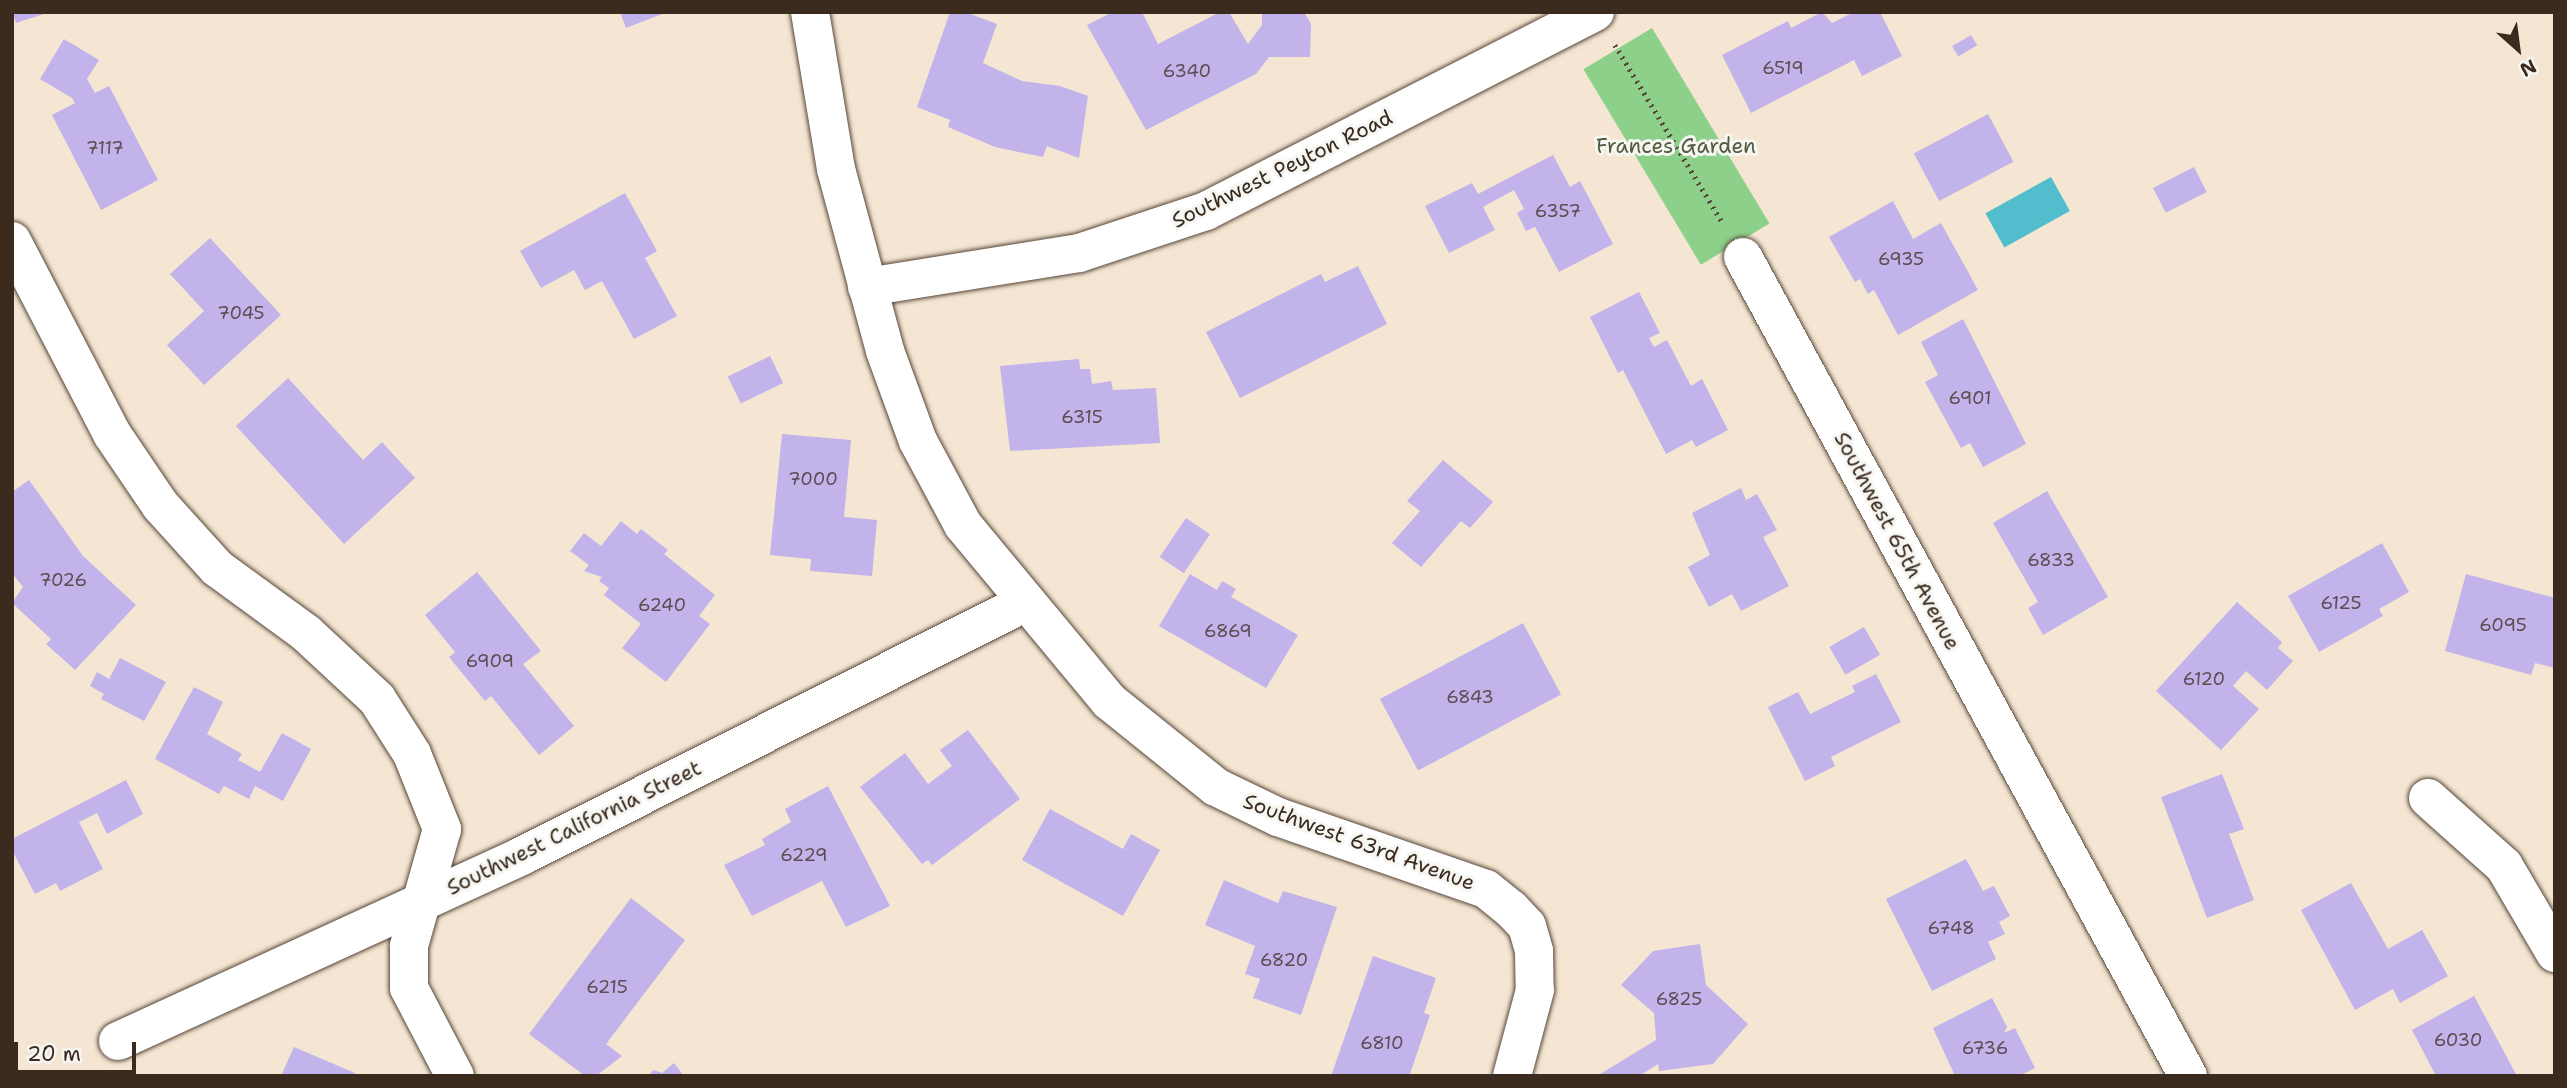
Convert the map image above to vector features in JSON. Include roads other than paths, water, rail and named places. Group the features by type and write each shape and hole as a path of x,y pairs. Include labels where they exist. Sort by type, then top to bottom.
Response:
{"street":[{"name":"Southwest 63rd Avenue","path":"810,12 836,169 867,287 918,441 963,525 1024,603 1109,701 1216,787 1278,817 1486,889 1511,909 1527,926 1534,951 1535,990 1512,1076"},
{"name":"Southwest Peyton Road","path":"867,287 1079,253 1206,211 1595,12"},
{"path":"12,241 112,434 160,505 218,568 306,633 377,699 412,754 442,829 424,901 409,946 409,988 455,1076"},
{"name":"Southwest 65th Avenue","path":"1743,257 2188,1076"},
{"name":"Southwest California Street","path":"118,1041 522,856 1024,603"},
{"path":"2428,798 2504,866 2555,953"}],"water":[{"path":"2051,177 2070,211 2004,247 1985,213"}],"park label":[{"name":"Frances Garden","path":"1676,146"}]}
